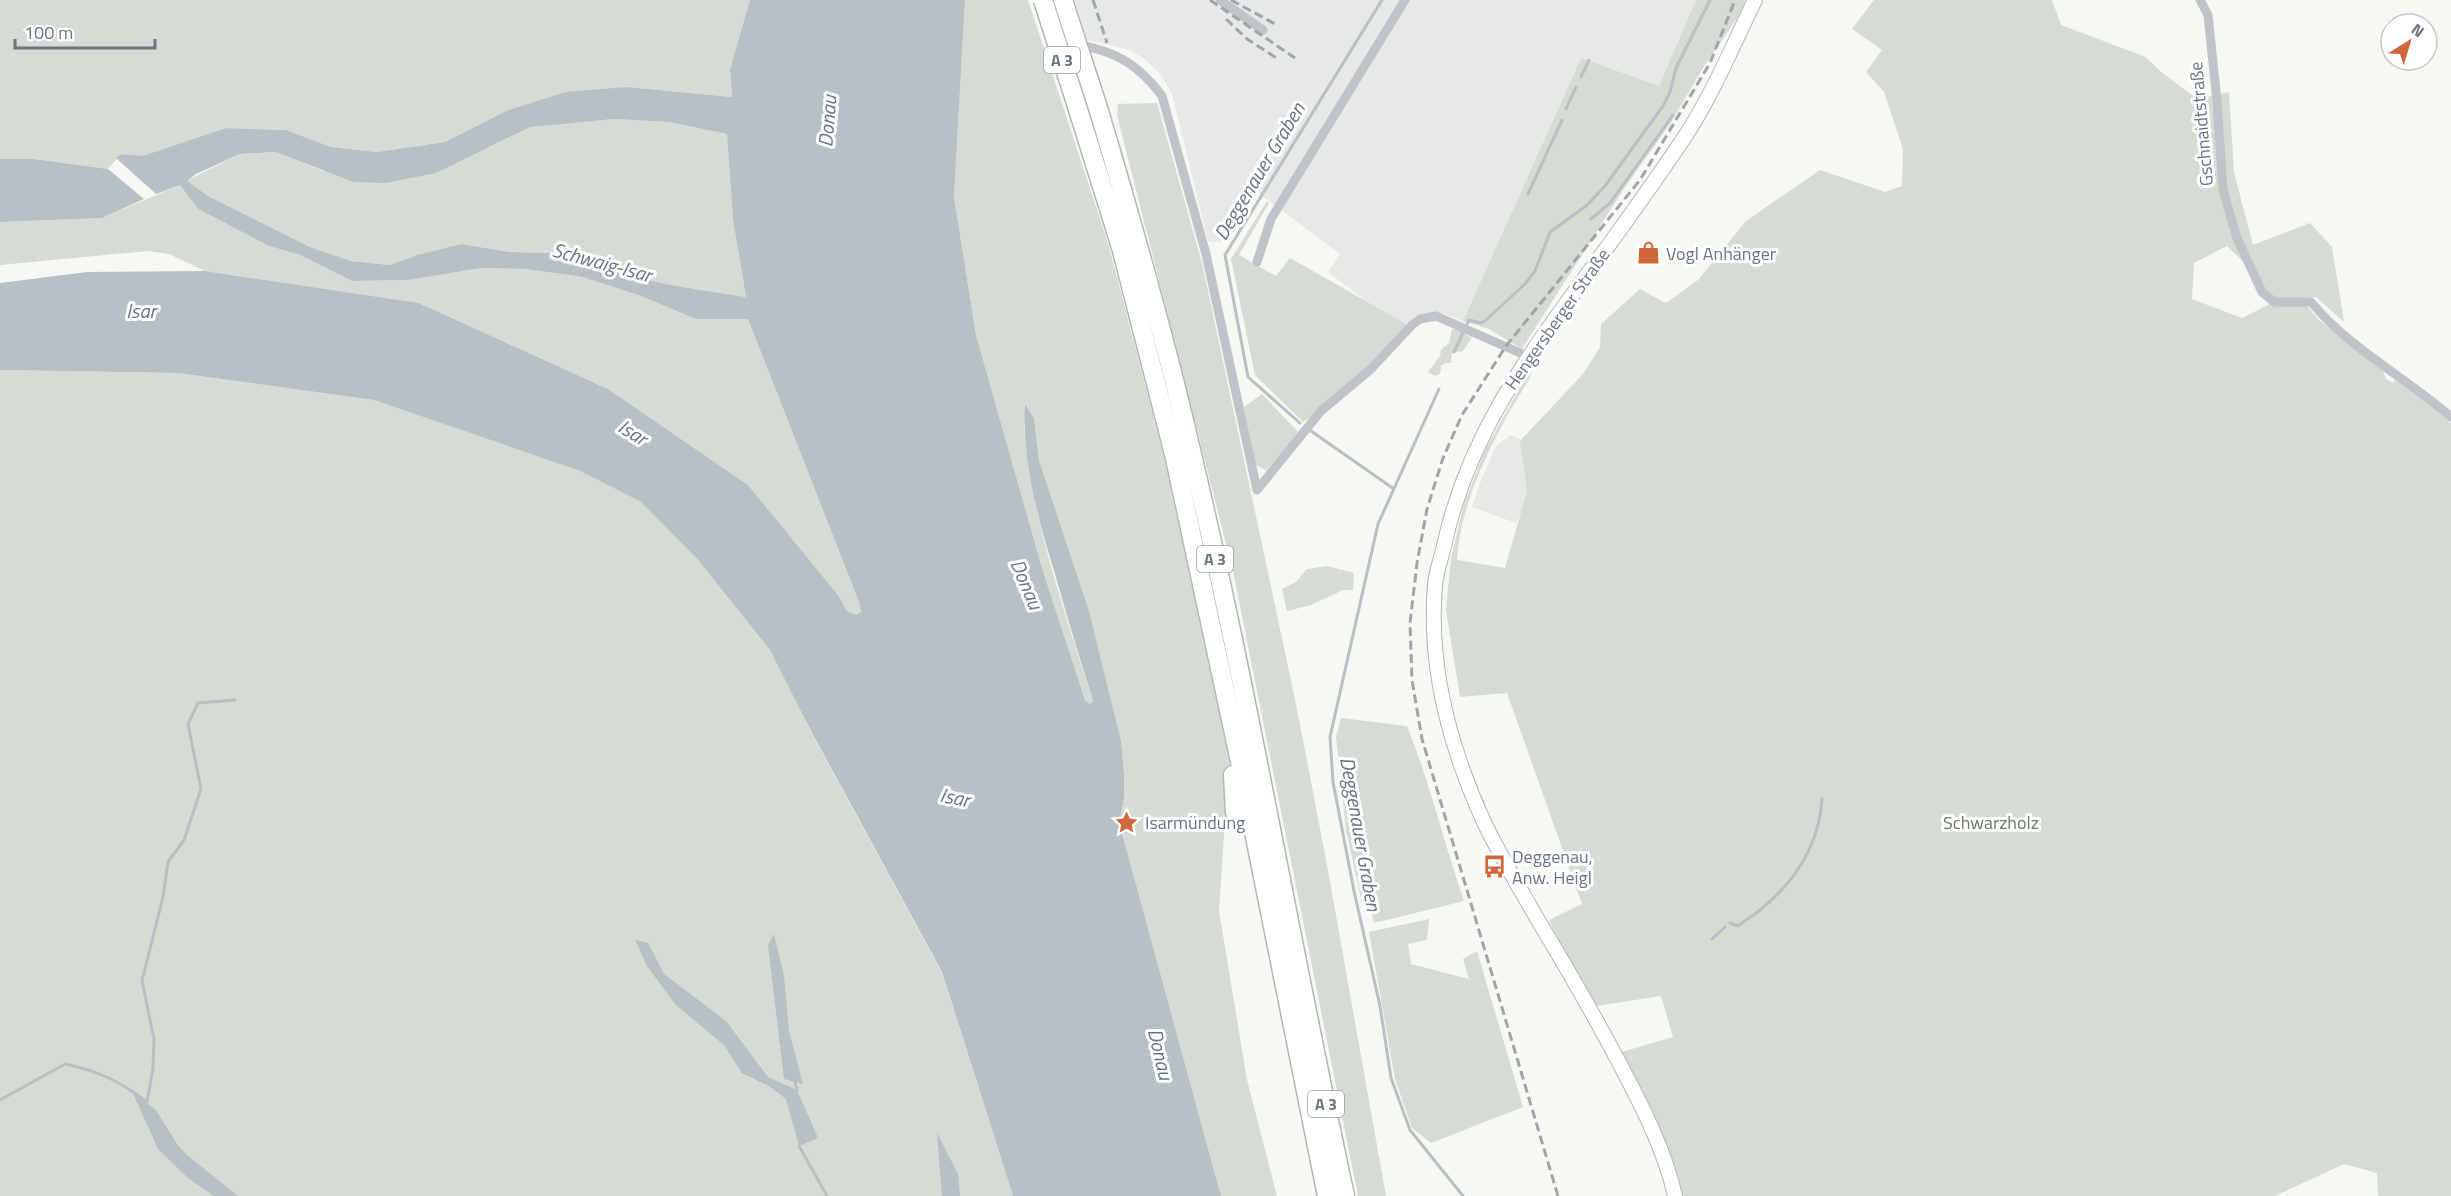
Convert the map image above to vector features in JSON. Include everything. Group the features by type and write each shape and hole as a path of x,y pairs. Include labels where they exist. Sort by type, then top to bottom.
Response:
{"highway":[{"name":"A 3","path":"1043,0 1121,247 1174,454 1238,752 1327,1196"},
{"name":"A 3","path":"1063,0 1137,238 1191,448 1259,766 1345,1196"},
{"path":"1235,812 1233,769 1238,752"}],"main road":[{"name":"Hengersberger Straße","path":"1675,1196 1668,1166 1615,1054 1484,822 1457,758 1441,687 1434,627 1435,583 1458,492 1478,444 1527,356 1685,137 1719,78 1755,0"}],"street":[{"path":"1220,0 1263,30"},
{"path":"1257,262 1271,219 1405,0"},
{"name":"Gschnaidtstraße","path":"2200,0 2208,15 2223,190 2237,238 2262,292 2274,302 2311,302 2328,322 2357,347 2421,392 2451,417"},
{"path":"1048,39 1093,47 1116,56 1149,78 1162,96 1206,254 1257,490 1321,411 1371,369 1420,319 1436,316 1527,356"}],"shaded area":[{"path":"1075,0 1696,0 1660,87 1581,58 1463,321 1444,314 1425,313 1401,327 1328,272 1340,254 1253,189 1220,242 1208,241 1172,94 1161,75 1147,61 1130,50 1087,40"},
{"path":"1510,435 1519,438 1526,451 1529,478 1526,501 1516,523 1472,507 1496,446"}],"green space":[{"path":"0,0 750,0 730,69 732,97 627,87 506,111 445,142 377,152 331,147 286,130 226,128 143,157 121,154 108,169 34,159 0,159"},
{"path":"965,0 1028,0 1108,243 1163,453 1229,758 1219,911 1247,1080 1277,1196 1221,1196 1121,829 1124,773 1121,740 1089,611 1039,460 1034,419 1024,425 1034,496 1051,565 1093,702 1090,704 1085,700 1042,568 976,335 954,197"},
{"path":"1696,0 1745,0 1742,11 1705,65 1670,124 1625,187 1522,349 1489,329 1463,321 1581,58 1659,86"},
{"name":"Schwarzholz","path":"1874,0 2052,0 2061,25 2146,57 2160,71 2197,99 2229,92 2234,172 2253,245 2310,223 2332,247 2344,322 2316,297 2275,300 2268,294 2257,275 2227,246 2194,263 2192,299 2242,318 2270,304 2307,306 2318,319 2383,371 2386,379 2393,383 2396,379 2419,395 2451,423 2451,1196 2378,1196 2377,1173 2344,1164 2275,1196 1675,1196 1615,1054 1673,1037 1661,996 1590,1007 1549,920 1582,904 1507,693 1460,697 1446,610 1451,558 1464,504 1485,450 1535,361 1528,381 1508,414 1482,466 1468,503 1457,560 1505,568 1527,491 1520,441 1583,374 1600,347 1601,324 1640,289 1666,303 1698,280 1746,221 1820,170 1885,192 1902,186 1903,149 1884,92 1866,72 1882,50 1852,29"},
{"path":"1157,103 1202,263 1296,704 1386,1196 1358,1196 1233,571 1117,115 1118,104"},
{"path":"614,119 669,122 727,134 733,220 746,297 676,286 599,269 559,253 510,252 461,244 389,265 351,261 312,248 208,196 186,181 240,154 275,152 323,171 490,147 530,126"},
{"path":"180,185 198,209 269,246 300,255 352,281 408,280 482,268 526,269 583,277 641,296 696,319 748,319 861,612 856,616 847,611 838,595 748,485 608,389 419,303 205,271 169,254 147,251 0,265 0,222 102,218"},
{"path":"1267,201 1269,203 1239,255 1276,276 1290,258 1410,326 1386,353 1303,422 1255,375 1231,259"},
{"path":"1457,328 1470,337 1473,336 1463,351 1452,353 1451,363 1441,366 1440,374 1435,376 1428,372 1440,356 1441,350 1449,343 1452,329"},
{"path":"0,370 178,373 374,400 580,471 641,502 698,560 770,650 812,734 942,973 1013,1196 0,1196"},
{"path":"1262,394 1298,432 1285,451 1266,470 1256,465 1244,407"},
{"path":"1327,566 1354,573 1353,590 1343,590 1311,605 1287,611 1282,589 1296,582 1307,569"},
{"path":"1341,718 1407,726 1423,769 1464,901 1374,923 1371,911 1362,903 1346,830 1336,737"},
{"path":"1429,919 1427,940 1408,944 1411,964 1469,979 1463,959 1477,951 1523,1107 1431,1143 1412,1128 1395,1079 1369,932"}],"water":[{"path":"750,0 965,0 954,197 976,335 1042,568 1085,700 1090,704 1093,701 1032,490 1026,447 1025,404 1034,419 1039,460 1089,611 1121,740 1124,799 1120,820 1121,829 1221,1196 1013,1196 942,972 812,733 770,650 698,560 641,502 580,471 374,400 178,373 0,370 0,283 87,272 205,271 419,303 608,389 748,485 838,595 847,611 856,615 861,612 859,602 748,319 696,319 641,296 583,277 526,269 482,268 408,280 352,281 300,255 269,246 198,209 180,185 156,194 116,158 121,154 143,156 226,128 286,130 331,147 377,152 445,142 506,111 566,92 627,87 732,97 730,69","holes":["614,119 669,122 727,134 733,220 746,297 676,286 599,269 559,253 510,252 461,244 389,265 351,261 312,248 208,196 187,181 196,174 240,154 275,152 354,182 385,183 436,173 530,127"]},
{"path":"0,159 34,159 108,169 144,199 102,218 0,222"},
{"path":"774,934 784,976 789,1031 803,1084 784,1079 768,945"},
{"path":"635,940 648,943 664,974 726,1021 768,1077 797,1090 818,1138 799,1146 786,1099 769,1086 742,1073 724,1045 675,1004 647,966"},
{"path":"132,1091 156,1110 177,1144 187,1155 238,1196 214,1196 188,1178 158,1149"},
{"path":"937,1133 958,1174 960,1196 942,1196"}],"waterway":[{"name":"Deggenauer Graben","path":"1300,423 1248,377 1225,255 1382,0"},
{"path":"1454,352 1469,320 1481,323 1486,320 1525,284 1535,271 1550,232 1586,206 1605,186 1663,106 1670,92 1676,68 1710,0"},
{"path":"1581,77 1589,60"},
{"path":"1566,109 1576,87"},
{"path":"1591,219 1610,203 1673,115"},
{"path":"1528,194 1562,120"},
{"name":"Deggenauer Graben","path":"1439,389 1378,524 1330,737 1333,782 1354,891 1380,1006 1391,1078 1410,1130 1463,1196"},
{"name":"Deggenauer Graben","path":"1311,431 1394,489"},
{"path":"0,1100 65,1064 108,1078 147,1102 153,1069 154,1039 142,981 163,897 168,862 184,840 201,789 188,724 198,703 235,700"},
{"path":"1730,923 1738,926 1757,912 1773,899 1795,874 1811,847 1820,816 1822,799"},
{"path":"1712,939 1725,927"},
{"path":"795,1082 797,1090"},
{"path":"799,1146 827,1196"}],"railway":[{"path":"1093,0 1107,43"},
{"path":"1210,0 1295,58"},
{"path":"1231,0 1277,25"},
{"path":"1558,1196 1422,739 1412,680 1410,623 1417,563 1427,509 1443,458 1462,415 1506,346 1640,180 1710,63 1735,0"},
{"path":"1226,19 1247,39 1278,59"}],"place":[{"name":"Vogl Anhänger","path":"1648,253"},
{"name":"Isarmündung","path":"1127,822"},
{"name":"Deggenau, Anw. Heigl","path":"1494,866"}],"water label":[{"name":"Donau","path":"827,121"},
{"name":"Schwaig-Isar","path":"602,262"},
{"name":"Isar","path":"141,310"},
{"name":"Isar","path":"633,432"},
{"name":"Donau","path":"1027,584"},
{"name":"Isar","path":"955,797"},
{"name":"Donau","path":"1161,1054"}]}
